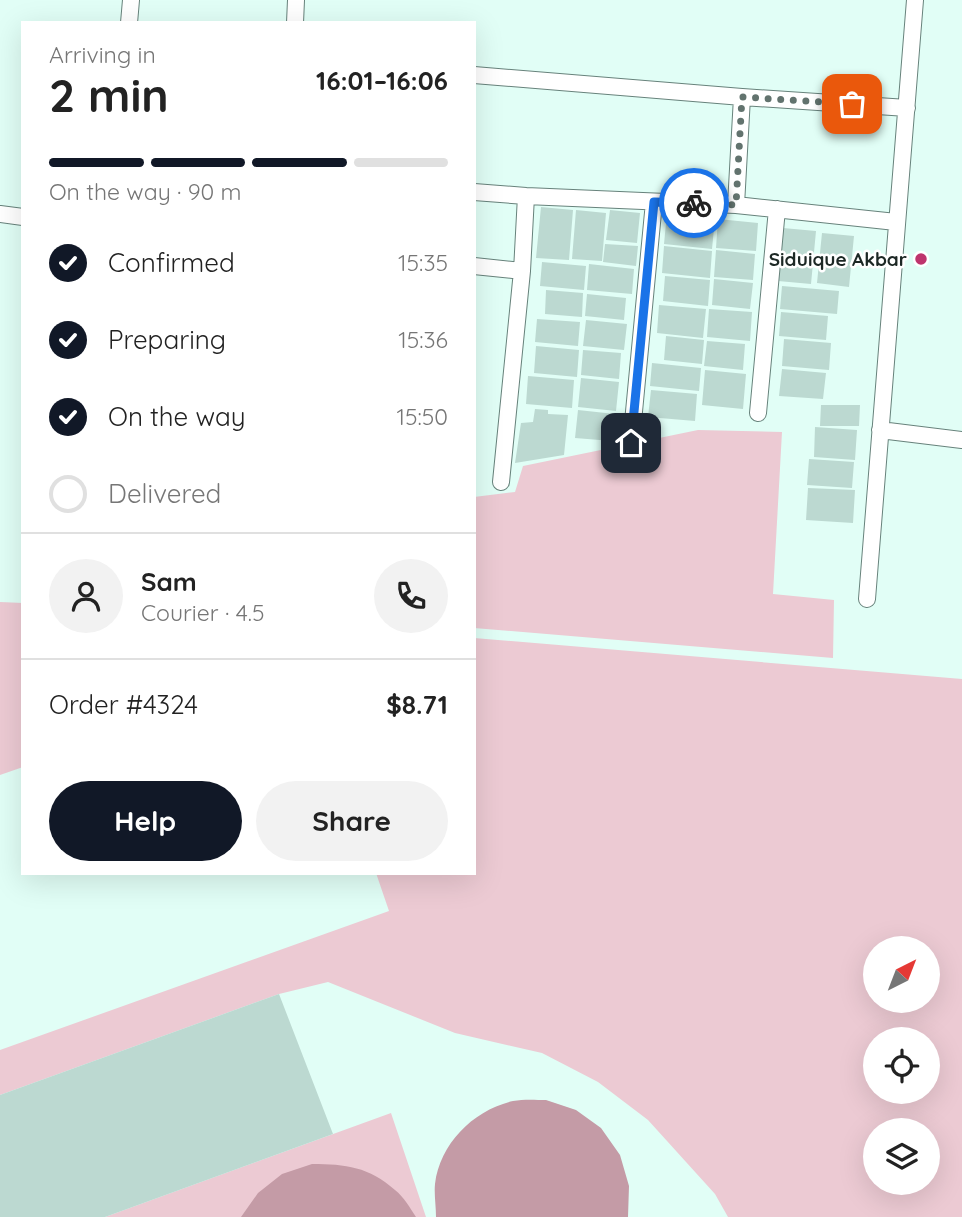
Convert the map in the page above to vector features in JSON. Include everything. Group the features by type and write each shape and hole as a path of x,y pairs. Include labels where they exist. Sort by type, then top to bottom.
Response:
{"street":[{"path":"129,21 131,0"},
{"path":"295,21 296,0"},
{"path":"867,599 915,0"},
{"path":"476,75 907,108"},
{"path":"736,205 742,97"},
{"path":"476,192 736,205 896,222"},
{"path":"501,482 522,271 526,196"},
{"path":"631,443 654,202"},
{"path":"758,413 778,209"},
{"path":"0,214 21,217"},
{"path":"476,266 522,271"},
{"path":"880,430 962,440"}],"shaded area":[{"path":"698,430 782,432 773,594 834,600 833,658 476,628 476,497 515,492 523,466"},
{"path":"0,602 21,603 21,768 0,775"},
{"path":"476,638 962,679 962,1217 728,1217 715,1194 648,1120 598,1082 542,1053 455,1033 328,982 279,994 0,1095 0,1050 389,911 377,875 476,875"},
{"path":"517,1100 546,1100 576,1110 601,1128 620,1155 629,1186 628,1217 436,1217 435,1188 438,1169 461,1130 472,1120 499,1105"},
{"path":"391,1113 426,1217 105,1217"},
{"path":"312,1164 346,1166 376,1176 398,1193 416,1217 241,1217 258,1193 282,1174"}],"building":[{"path":"541,207 573,210 569,260 536,258"},
{"path":"576,210 606,213 602,261 572,259"},
{"path":"610,210 640,213 637,243 606,240"},
{"path":"667,213 715,218 712,249 664,244"},
{"path":"718,219 758,223 756,251 716,248"},
{"path":"783,228 816,231 811,284 778,281"},
{"path":"822,233 854,236 849,287 817,283"},
{"path":"605,244 638,246 636,266 603,262"},
{"path":"664,246 712,251 710,278 662,273"},
{"path":"716,250 755,254 753,280 714,277"},
{"path":"542,262 586,266 584,290 540,286"},
{"path":"589,264 634,269 632,294 587,290"},
{"path":"665,276 710,280 708,306 663,301"},
{"path":"714,279 753,283 750,309 712,305"},
{"path":"782,286 839,291 837,314 780,309"},
{"path":"546,290 583,293 582,317 545,314"},
{"path":"587,294 626,298 624,320 585,316"},
{"path":"659,305 706,309 703,338 657,333"},
{"path":"709,309 752,312 750,341 707,337"},
{"path":"781,312 828,316 826,340 779,336"},
{"path":"537,319 580,322 578,346 535,342"},
{"path":"586,320 627,324 624,350 583,346"},
{"path":"666,336 704,340 702,364 664,360"},
{"path":"784,339 831,343 829,370 782,366"},
{"path":"707,341 745,344 743,370 704,366"},
{"path":"536,346 579,350 577,377 534,373"},
{"path":"583,350 621,353 619,379 581,375"},
{"path":"652,363 701,368 699,391 650,386"},
{"path":"782,369 826,373 823,399 779,396"},
{"path":"705,370 746,374 743,409 702,405"},
{"path":"528,376 574,380 572,408 526,404"},
{"path":"581,378 619,382 616,411 578,407"},
{"path":"651,390 697,394 695,421 648,417"},
{"path":"821,405 860,405 859,426 820,426"},
{"path":"535,409 548,410 548,414 568,415 564,455 515,463 521,423 533,422"},
{"path":"578,410 615,414 612,441 575,438"},
{"path":"815,427 857,430 855,460 814,457"},
{"path":"809,459 854,462 852,488 807,485"},
{"path":"808,488 855,490 853,523 806,520"},
{"path":"279,994 333,1134 105,1217 0,1217 0,1095"}],"way so far":[{"path":"694,203 736,205 742,97 852,104"}],"place":[{"name":"Siduique Akbar","path":"921,259"}],"route":[{"path":"631,443 654,202 694,203"}]}
